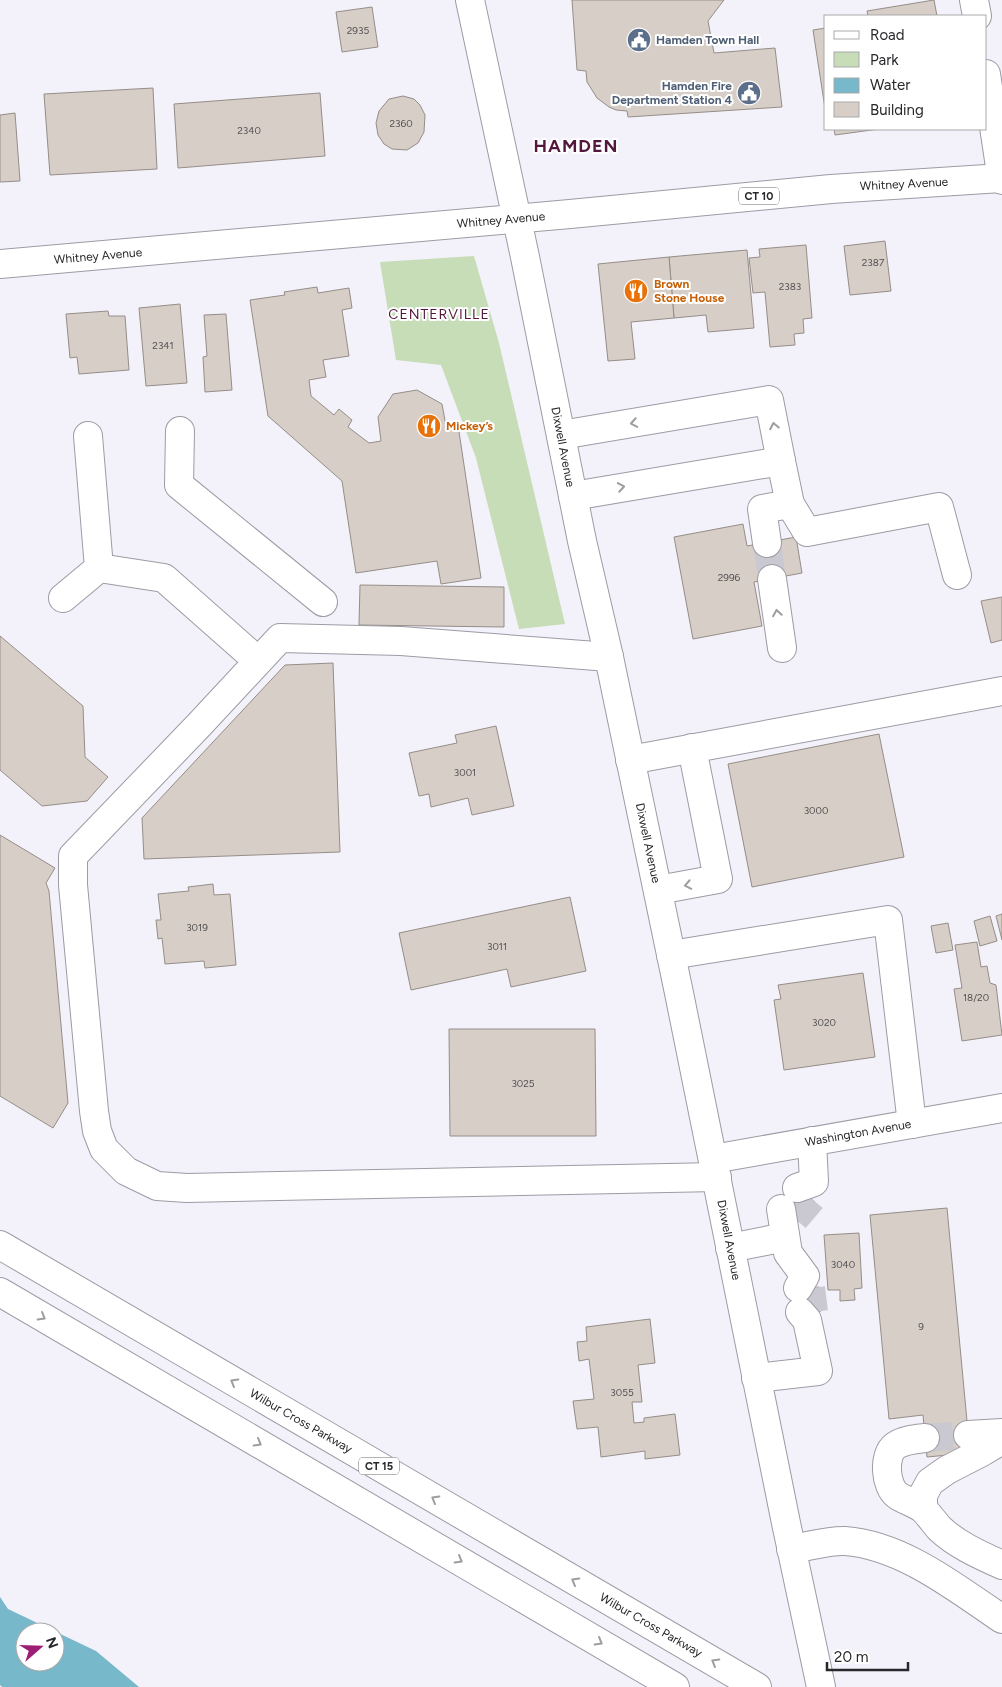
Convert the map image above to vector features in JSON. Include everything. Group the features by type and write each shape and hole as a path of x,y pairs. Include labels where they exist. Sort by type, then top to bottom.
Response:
{"main road":[{"name":"Dixwell Avenue","path":"470,0 573,496 658,890 756,1378 821,1687"},
{"path":"974,0 977,15"},
{"path":"987,80 1002,178"},
{"name":"Whitney Avenue","path":"0,264 517,219 831,189 1002,178"},
{"path":"561,435 769,400 790,504 807,532 939,507 957,575"},
{"path":"180,431 179,485 323,602"},
{"path":"88,436 99,568"},
{"path":"573,496 780,461"},
{"path":"767,542 762,509 790,504"},
{"path":"62,598 99,568 164,578 258,661"},
{"path":"772,579 782,648"},
{"name":"Washington Avenue","path":"609,657 401,641 280,638 73,856 73,886 94,1111 97,1131 104,1149 126,1171 157,1186 186,1188 715,1168 812,1141 1002,1108"},
{"path":"630,760 1002,691"},
{"path":"658,890 718,879 692,748"},
{"path":"671,955 888,920 912,1124"},
{"path":"807,1190 812,1141"},
{"path":"730,1248 785,1222 788,1253 806,1299 818,1371 756,1378"},
{"name":"Wilbur Cross Parkway","path":"0,1245 757,1687"},
{"path":"0,1292 675,1687"},
{"path":"968,1436 1002,1433"},
{"path":"925,1438 906,1441 896,1445 889,1453 886,1466 895,1494 922,1508 940,1529 971,1552 1002,1565"},
{"path":"922,1508 923,1495 930,1482 947,1470 1002,1440"},
{"path":"792,1549 844,1541 872,1546 898,1554 940,1578 1002,1619"}],"green space":[{"path":"474,256 499,343 565,624 519,629 476,458 441,365 396,360 380,262"}],"water":[{"path":"0,1597 8,1609 35,1622 15,1622 15,1672 65,1672 65,1636 96,1651 139,1687 2,1687 0,1685"}],"building":[{"path":"572,0 724,0 708,21 714,53 775,48 782,107 628,117 627,111 609,107 597,98 587,82 586,71 577,70"},
{"path":"934,0 937,15 868,15 867,11"},
{"path":"372,7 378,47 342,52 336,12"},
{"path":"824,28 824,102 813,30"},
{"path":"153,88 157,169 50,175 44,94"},
{"path":"320,93 325,156 178,168 174,104"},
{"path":"403,96 414,99 420,105 425,115 424,132 418,143 407,150 392,149 384,144 378,135 376,123 379,111 389,99"},
{"path":"15,113 20,181 0,182 0,115"},
{"path":"834,130 872,130 835,135"},
{"path":"885,241 891,291 850,295 844,246"},
{"path":"806,245 812,318 803,319 804,333 794,334 795,345 770,347 765,292 753,293 749,258 760,257 759,249"},
{"path":"747,250 754,328 708,332 706,315 674,318 669,257"},
{"name":"Brown Stone House","path":"669,257 674,318 631,322 635,359 608,361 598,264"},
{"path":"317,287 318,293 349,288 352,308 342,310 349,356 323,360 326,377 309,380 311,396 334,415 339,409 352,420 348,427 369,443 381,441 378,417 393,394 417,390 442,404 446,426 458,425 481,578 441,584 437,561 356,573 342,481 268,416 250,300 285,295 284,292"},
{"path":"180,304 187,383 146,386 139,308"},
{"path":"108,311 109,316 125,316 129,370 79,374 77,357 70,358 66,314"},
{"path":"226,314 232,390 205,392 203,357 207,356 204,315"},
{"path":"743,524 747,546 796,537 802,573 754,582 762,626 693,639 674,537"},
{"path":"360,585 504,587 504,627 359,625"},
{"path":"1002,597 1002,640 991,643 981,601"},
{"path":"0,636 83,706 85,757 108,777 87,801 42,806 0,770"},
{"path":"333,663 340,852 144,859 142,818 285,665"},
{"path":"496,726 514,806 472,815 468,798 431,807 429,794 419,796 409,753 457,743 455,735"},
{"path":"879,734 904,857 752,887 728,764"},
{"path":"0,835 55,868 46,883 49,891 68,1103 53,1128 0,1096"},
{"path":"213,884 214,895 230,894 236,965 205,968 204,961 165,964 162,938 158,939 156,920 161,920 158,894 189,891 188,887"},
{"path":"570,897 586,971 511,987 507,969 411,990 399,933"},
{"path":"1002,914 1002,940 996,916"},
{"path":"990,916 997,941 980,946 974,921"},
{"path":"948,923 953,950 936,953 931,926"},
{"path":"977,942 981,967 987,966 990,983 996,985 1002,1035 962,1041 954,989 962,988 955,945"},
{"path":"863,973 875,1057 784,1070 774,1000 781,999 778,985"},
{"path":"449,1029 595,1029 596,1136 450,1136"},
{"path":"793,1184 815,1202 798,1222 777,1205"},
{"path":"947,1208 970,1453 927,1457 923,1415 889,1419 870,1215"},
{"path":"859,1233 862,1288 854,1289 855,1300 840,1301 840,1290 828,1290 824,1235"},
{"path":"819,1287 821,1311 794,1313 798,1288"},
{"path":"650,1319 655,1363 638,1365 642,1402 632,1402 634,1423 644,1422 644,1418 675,1414 680,1455 645,1459 645,1451 601,1457 598,1427 577,1429 573,1401 594,1399 589,1359 579,1361 577,1342 587,1341 586,1327"}],"tunnel":[{"path":"767,543 772,579"},
{"path":"795,1219 812,1199"},
{"path":"811,1288 814,1312"},
{"path":"925,1438 968,1435"}],"place":[{"name":"Hamden Town Hall","path":"639,40"},
{"name":"Hamden Fire Department Station 4","path":"749,93"},
{"name":"Brown Stone House","path":"636,291"},
{"name":"Mickey’s","path":"429,426"}],"district":[{"name":"HAMDEN","path":"576,146"},
{"name":"CENTERVILLE","path":"439,314"}]}
